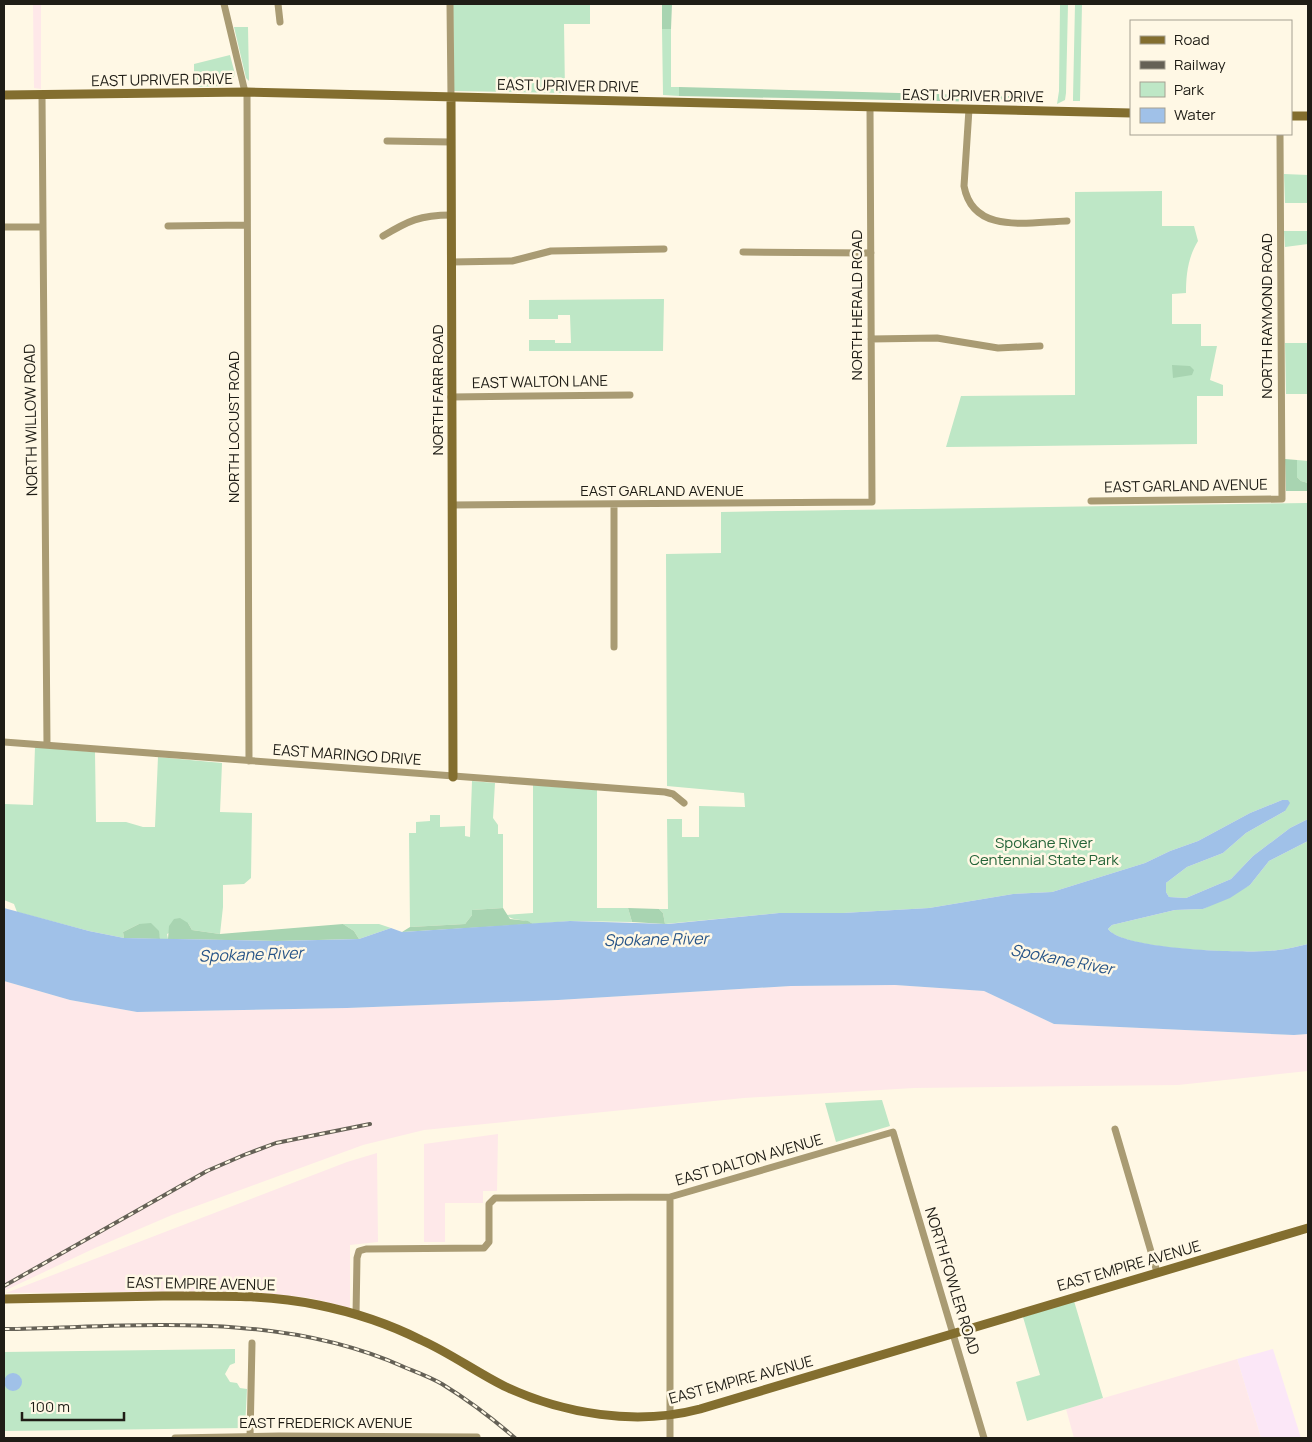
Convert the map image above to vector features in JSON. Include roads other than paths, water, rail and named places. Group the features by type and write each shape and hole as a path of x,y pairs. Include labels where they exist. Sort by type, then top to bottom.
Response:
{"street":[{"name":"NORTH LOCUST ROAD","path":"224,4 246,92 249,761"},
{"path":"278,4 280,22"},
{"name":"NORTH FARR ROAD","path":"450,4 453,777"},
{"name":"EAST UPRIVER DRIVE","path":"4,95 246,92 1130,113"},
{"name":"NORTH WILLOW ROAD","path":"42,94 47,745"},
{"name":"NORTH HERALD ROAD","path":"870,107 872,502"},
{"path":"969,109 964,186 966,198 978,214 994,221 1005,222 1067,221"},
{"path":"1292,116 1308,116"},
{"name":"NORTH RAYMOND ROAD","path":"1280,135 1282,499"},
{"path":"387,141 451,142"},
{"path":"383,236 415,218 430,215 450,215"},
{"path":"168,226 248,225"},
{"path":"4,227 43,227"},
{"path":"451,262 512,261 551,251 664,249"},
{"path":"743,252 871,253"},
{"path":"871,339 937,338 998,348 1040,346"},
{"name":"EAST WALTON LANE","path":"452,397 630,395"},
{"name":"EAST GARLAND AVENUE","path":"1091,501 1282,499"},
{"name":"EAST GARLAND AVENUE","path":"452,505 872,502"},
{"path":"614,505 614,647"},
{"name":"EAST MARINGO DRIVE","path":"4,742 665,792 673,794 684,803"},
{"path":"1115,1128 1157,1272"},
{"name":"EAST DALTON AVENUE","path":"356,1315 357,1258 359,1251 366,1249 479,1249 487,1246 491,1201 501,1198 670,1197 892,1132"},
{"name":"NORTH FOWLER ROAD","path":"892,1132 984,1438"},
{"path":"670,1197 670,1438"},
{"name":"EAST EMPIRE AVENUE","path":"4,1299 240,1296 302,1302 356,1315 420,1339 504,1385 546,1403 602,1414 670,1415 700,1409 1308,1228"},
{"path":"250,1438 252,1343"},
{"name":"EAST FREDERICK AVENUE","path":"175,1438 279,1436 477,1437"}],"water":[{"name":"Spokane River","path":"1282,800 1288,800 1290,803 1285,811 1246,833 1223,853 1187,867 1166,883 1166,892 1169,897 1186,898 1231,879 1253,856 1290,828 1308,819 1308,841 1269,861 1250,885 1230,898 1203,909 1175,910 1112,925 1108,929 1118,936 1137,942 1188,949 1263,951 1282,950 1308,944 1308,1034 1294,1035 1054,1024 984,991 895,985 791,986 558,1000 347,1008 137,1012 70,1000 4,981 4,908 89,931 124,938 277,941 359,939 391,928 402,932 570,921 668,924 779,913 843,913 929,908 1013,894 1052,892 1145,863 1198,841 1250,813"},
{"path":"13,1373 19,1376 22,1382 19,1388 13,1391 7,1388 4,1382 7,1376"}],"railway":[{"path":"4,1286 207,1171 276,1143 370,1124"},
{"path":"4,1329 157,1325 207,1326 257,1329 307,1337 356,1349 433,1379 489,1416 515,1438"}],"park label":[{"name":"Spokane River Centennial State Park","path":"1044,852"}]}
